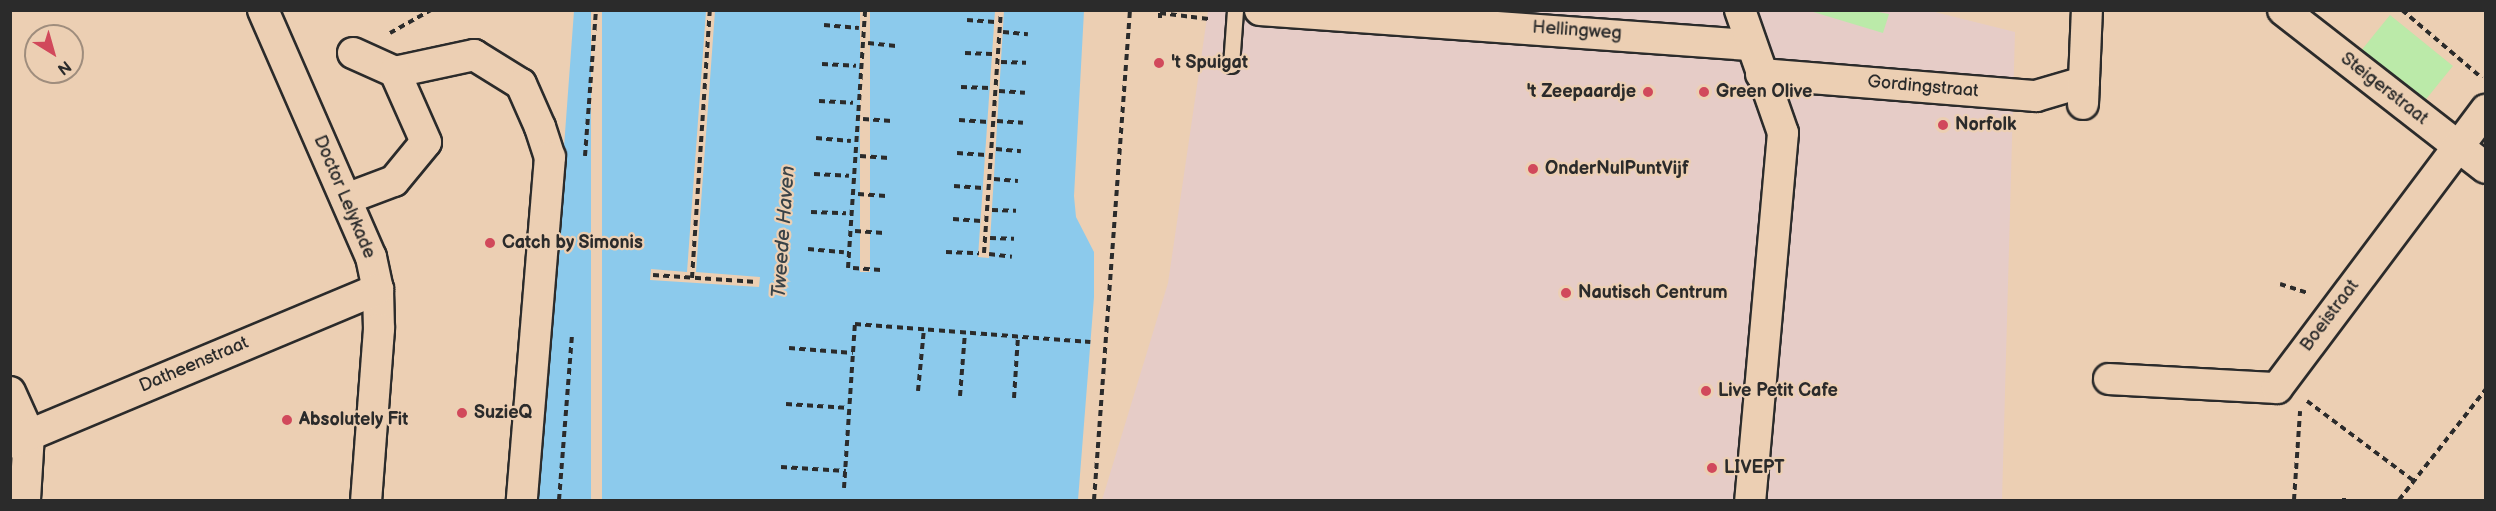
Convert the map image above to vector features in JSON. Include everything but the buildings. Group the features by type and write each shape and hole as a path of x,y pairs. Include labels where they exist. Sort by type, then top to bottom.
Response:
{"street":[{"name":"Doctor Lelykade","path":"263,10 371,257 378,289 379,329 366,501"},
{"path":"1740,10 1750,45 1783,133 1783,157 1750,501"},
{"name":"Gordingstraat","path":"1761,74 2036,96 2084,93 2087,10"},
{"name":"Steigerstraat","path":"2283,10 2486,168"},
{"name":"Hellingweg","path":"1243,14 1750,45"},
{"path":"353,53 394,72 474,55 499,67 521,84 549,157 522,501"},
{"path":"346,199 394,182 426,142 394,72"},
{"name":"Boeistraat","path":"2109,379 2277,388 2486,110"},
{"name":"Datheenstraat","path":"20,439 378,289"},
{"path":"10,392 20,439 24,501"}],"lane":[{"path":"1231,65 1243,14"}],"path":[{"path":"692,278 710,10"},
{"path":"865,10 850,268 881,270"},
{"path":"1001,10 987,254 1012,256"},
{"path":"1094,501 1130,10"},
{"path":"2402,10 2486,81"},
{"path":"1160,18 1160,14 1243,14"},
{"path":"967,20 995,22"},
{"path":"824,26 859,28"},
{"path":"1003,32 1028,34"},
{"path":"868,43 896,46"},
{"path":"965,53 992,54"},
{"path":"1001,62 1026,63"},
{"path":"822,64 856,66"},
{"path":"961,87 990,88"},
{"path":"999,91 1025,93"},
{"path":"819,101 854,103"},
{"path":"863,119 892,121"},
{"path":"959,120 988,122"},
{"path":"997,122 1023,123"},
{"path":"816,138 851,141"},
{"path":"996,149 1021,151"},
{"path":"957,153 986,155"},
{"path":"860,156 889,158"},
{"path":"814,174 849,176"},
{"path":"994,179 1018,181"},
{"path":"954,186 983,188"},
{"path":"858,194 886,196"},
{"path":"992,210 1016,210"},
{"path":"811,212 846,213"},
{"path":"953,219 981,221"},
{"path":"855,231 884,233"},
{"path":"990,238 1014,239"},
{"path":"808,249 844,252"},
{"path":"946,252 978,254"},
{"path":"653,275 757,282"},
{"path":"844,488 855,324 1090,342"},
{"path":"918,391 924,329"},
{"path":"960,396 965,333"},
{"path":"1014,398 1018,336"},
{"path":"789,348 853,352"},
{"path":"2399,501 2486,389"},
{"path":"2294,501 2301,396 2414,482"},
{"path":"786,404 849,408"},
{"path":"781,467 846,471"}],"shaded area":[{"path":"1927,10 2015,32 2002,500 1102,500 1168,283 1208,11"}],"green space":[{"path":"1810,11 1873,11 1889,14 1883,33"},
{"path":"2390,15 2453,66 2423,103 2360,52"}],"water":[{"name":"Tweede Haven","path":"574,11 1084,11 1074,196 1076,217 1094,252 1094,297 1078,500 538,500"}],"pier":[{"path":"591,11 602,11 602,500 591,500"},
{"path":"706,11 715,11 696,272 760,277 759,287 650,280 651,269 687,272"},
{"path":"860,11 870,11 870,272 860,272"},
{"path":"995,11 1004,11 989,258 978,257"}],"place":[{"name":"'t Spuigat","path":"1159,63"},
{"name":"'t Zeepaardje","path":"1648,92"},
{"name":"Green Olive","path":"1704,92"},
{"name":"Norfolk","path":"1943,125"},
{"name":"OnderNulPuntVijf","path":"1533,169"},
{"name":"Catch by Simonis","path":"490,243"},
{"name":"Nautisch Centrum","path":"1566,293"},
{"name":"Live Petit Cafe","path":"1706,391"},
{"name":"SuzieQ","path":"462,413"},
{"name":"Absolutely Fit","path":"287,420"},
{"name":"LIVEPT","path":"1712,468"}]}
